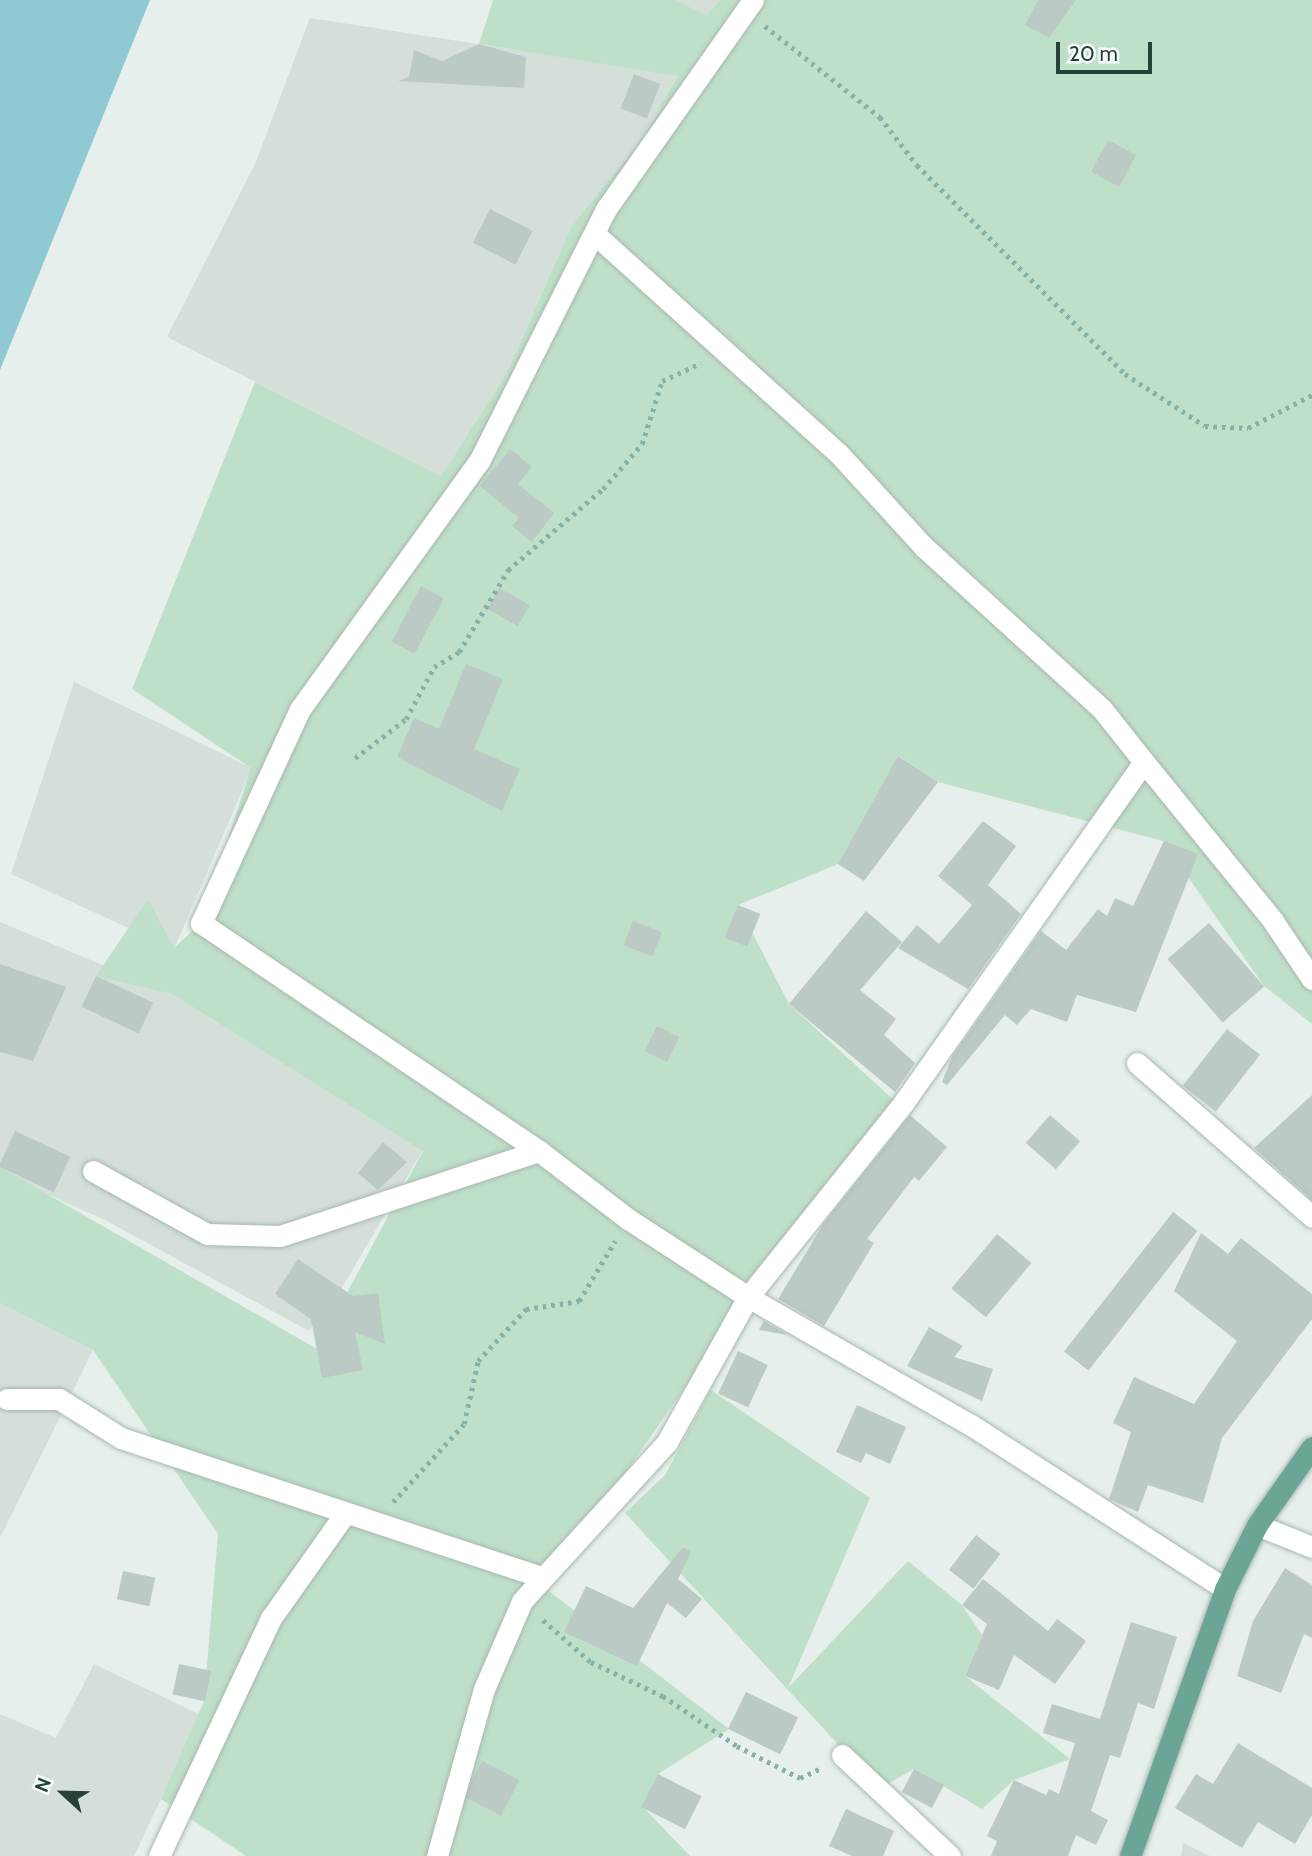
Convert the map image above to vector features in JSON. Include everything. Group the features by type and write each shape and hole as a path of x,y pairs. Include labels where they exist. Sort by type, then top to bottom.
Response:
{"main road":[{"path":"1130,1856 1225,1589 1257,1525 1312,1447"}],"street":[{"path":"750,4 606,209 596,235 479,461 300,709 201,923 539,1151 628,1219 748,1297 971,1425 1225,1589"},
{"path":"596,235 724,354 839,454 923,546 1102,709 1273,920 1312,979"},
{"path":"437,1856 484,1689 522,1601 538,1576 607,1514 667,1442 748,1297 904,1102 1144,762"},
{"path":"1137,1063 1312,1217"},
{"path":"93,1171 207,1234 280,1236 539,1151"},
{"path":"7,1399 59,1399 121,1438 369,1524 538,1576"},
{"path":"159,1856 271,1618 344,1515"},
{"path":"1257,1525 1312,1547"},
{"path":"842,1755 950,1856"}],"path":[{"path":"750,4 880,117 917,165 1125,374 1205,426 1248,428 1312,395"},
{"path":"355,758 406,719 434,667 459,652 508,570 603,489 642,444 662,381 724,354"},
{"path":"369,1524 440,1458 464,1424 478,1361 526,1309 579,1301 628,1219"},
{"path":"522,1601 591,1662 663,1696 800,1778 842,1755"}],"shaded area":[{"path":"676,0 720,0 706,15"},
{"path":"310,18 677,75 643,138 571,227 507,373 441,476 167,337 256,162"},
{"path":"74,682 252,768 174,949 11,874"},
{"path":"0,922 172,994 423,1150 340,1291 309,1331 105,1220 0,1173"},
{"path":"0,1303 93,1350 0,1538"},
{"path":"94,1664 201,1715 134,1856 0,1856 0,1714 56,1738"},
{"path":"1183,1843 1210,1856 1181,1856"}],"green space":[{"path":"493,0 676,0 706,15 720,0 1312,0 1312,1024 1264,986 1163,841 938,782 899,756 838,864 738,905 789,1004 909,1114 748,1297 545,1588 729,1729 658,1774 642,1806 690,1856 246,1856 161,1799 204,1701 218,1534 93,1350 0,1303 0,1167 317,1349 423,1151 172,994 96,976 148,899 174,948 201,923 251,768 132,689 255,382 441,476 507,373 571,227 643,138 677,76 479,44"},
{"path":"711,1390 870,1498 788,1688 908,1561 962,1605 982,1635 965,1676 1070,1759 1014,1780 982,1809 914,1769 879,1789 625,1513 665,1475"}],"water":[{"path":"0,0 150,0 0,370"}],"building":[{"path":"1038,0 1076,0 1049,38 1025,25"},
{"path":"479,44 526,57 524,88 398,81 409,77 414,50 442,61"},
{"path":"634,74 660,84 647,119 621,109"},
{"path":"1108,140 1136,155 1119,187 1091,172"},
{"path":"490,209 533,231 516,265 473,243"},
{"path":"510,449 532,467 518,484 554,513 532,542 512,526 519,518 480,486"},
{"path":"421,586 444,598 414,654 391,642"},
{"path":"499,588 530,605 518,626 487,609"},
{"path":"466,664 503,679 474,749 520,769 502,811 397,757 414,718 439,729"},
{"path":"898,756 938,782 864,881 838,864"},
{"path":"983,821 1016,846 988,885 1021,914 968,989 898,948 917,925 939,944 972,905 938,876"},
{"path":"1164,841 1198,854 1136,1012 1077,995 1067,1022 1031,1009 1017,1025 1005,1015 947,1085 942,1082 952,1057 1041,931 1066,950 1098,909 1107,916 1115,898 1133,906"},
{"path":"738,905 760,914 747,946 725,937"},
{"path":"866,911 902,942 860,990 896,1019 884,1035 915,1063 895,1092 789,1004"},
{"path":"633,921 662,932 653,956 624,945"},
{"path":"1209,923 1264,986 1223,1022 1167,959"},
{"path":"0,964 66,987 33,1061 0,1052"},
{"path":"96,976 153,1003 139,1033 82,1007"},
{"path":"657,1026 679,1037 667,1062 645,1051"},
{"path":"1227,1029 1260,1055 1216,1112 1183,1086"},
{"path":"1312,1095 1312,1200 1254,1148"},
{"path":"910,1115 947,1147 919,1181 914,1177 867,1239 874,1243 824,1326 778,1299 824,1223"},
{"path":"1050,1115 1080,1141 1056,1169 1026,1143"},
{"path":"15,1131 70,1157 54,1192 0,1167"},
{"path":"383,1142 407,1162 378,1190 358,1173"},
{"path":"1173,1212 1197,1231 1088,1371 1064,1351"},
{"path":"1201,1233 1228,1254 1241,1238 1312,1294 1312,1319 1222,1438 1203,1503 1148,1485 1138,1512 1109,1499 1131,1432 1113,1423 1134,1377 1194,1404 1237,1341 1174,1291"},
{"path":"997,1234 1031,1263 986,1317 951,1288"},
{"path":"298,1259 353,1296 378,1293 385,1344 355,1332 363,1370 322,1378 311,1319 275,1294"},
{"path":"764,1321 788,1335 759,1330"},
{"path":"929,1327 963,1346 954,1357 993,1369 982,1401 907,1366"},
{"path":"738,1351 768,1365 748,1408 718,1394"},
{"path":"857,1405 906,1427 890,1464 866,1453 861,1463 836,1452"},
{"path":"976,1535 1000,1554 973,1589 949,1570"},
{"path":"683,1547 691,1552 678,1579 702,1599 686,1618 667,1603 637,1666 564,1632 586,1586 633,1608"},
{"path":"1285,1568 1312,1585 1312,1638 1304,1634 1281,1693 1237,1676 1253,1621"},
{"path":"123,1571 155,1578 149,1606 117,1599"},
{"path":"983,1579 1048,1631 1057,1619 1086,1641 1055,1684 1014,1655 999,1690 965,1676 987,1624 962,1605"},
{"path":"1131,1622 1177,1637 1154,1709 1138,1703 1120,1758 1110,1755 1091,1811 1108,1820 1096,1845 1076,1835 1068,1856 991,1856 997,1841 987,1836 1014,1780 1046,1795 1049,1789 1059,1794 1075,1743 1043,1733 1052,1704 1100,1719"},
{"path":"179,1664 211,1671 205,1701 173,1694"},
{"path":"746,1692 798,1717 780,1754 728,1729"},
{"path":"1238,1743 1312,1788 1312,1815 1295,1844 1258,1822 1242,1848 1175,1808 1196,1774 1213,1784"},
{"path":"482,1761 519,1780 501,1816 464,1797"},
{"path":"914,1769 944,1785 932,1808 902,1792"},
{"path":"658,1774 702,1796 685,1829 641,1807"},
{"path":"846,1809 894,1831 883,1856 852,1856 829,1846"}]}
